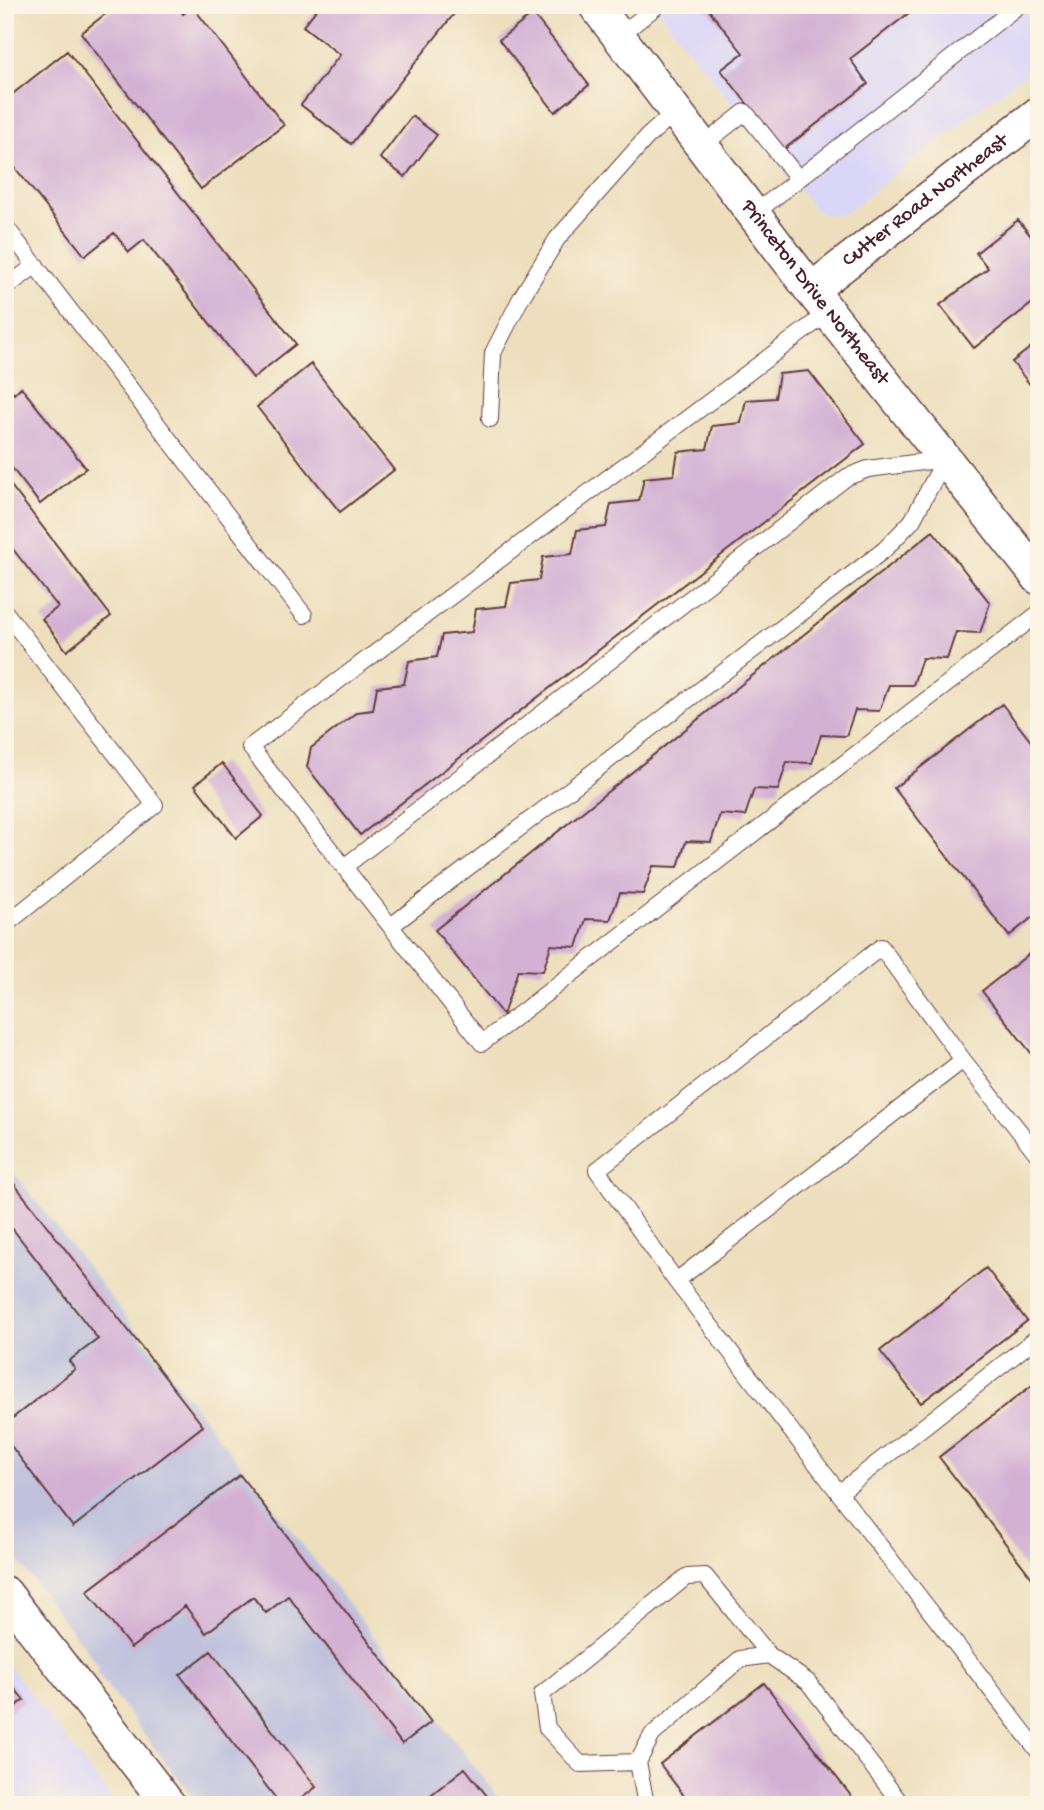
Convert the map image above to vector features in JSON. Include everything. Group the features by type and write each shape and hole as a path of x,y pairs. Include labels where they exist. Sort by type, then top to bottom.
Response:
{"street":[{"name":"Princeton Drive Northeast","path":"596,5 820,301 1039,578"},
{"name":"Cutter Road Northeast","path":"820,301 1039,113"},
{"path":"5,1593 169,1805"}],"lane":[{"path":"754,214 1019,5"},
{"path":"619,36 654,7"},
{"path":"490,419 493,353 521,298 557,239 647,137 676,111"},
{"path":"703,145 745,112 797,178"},
{"path":"5,226 304,615"},
{"path":"5,288 36,265"},
{"path":"820,301 250,747 482,1043 1039,613"},
{"path":"344,867 847,477 868,469 945,459"},
{"path":"391,926 884,550 912,521 945,459"},
{"path":"5,612 155,805 5,925"},
{"path":"1039,1156 963,1060 881,947 597,1170 676,1281 1039,1752"},
{"path":"676,1281 963,1060"},
{"path":"839,1493 1039,1336"},
{"path":"638,1762 580,1764 547,1728 542,1694 686,1577 705,1576 769,1655 808,1682 902,1805"},
{"path":"646,1805 638,1762 652,1735 740,1659 769,1655"}],"shaded area":[{"path":"654,5 1039,5 1039,63 843,215 825,215 814,209"},
{"path":"5,1161 504,1805 199,1805 96,1672 100,1668 5,1544"},
{"path":"5,1661 117,1805 5,1805"}],"building":[{"path":"117,5 177,5 183,14 193,7 284,125 201,189 81,33"},
{"path":"320,5 461,5 351,144 301,105 340,55 303,26"},
{"path":"705,5 919,5 850,59 868,84 783,150 721,70 743,53"},
{"path":"533,14 589,85 555,112 499,40"},
{"path":"67,51 296,344 253,378 144,240 129,252 114,233 85,256 5,155 5,100"},
{"path":"412,116 437,135 405,177 380,158"},
{"path":"1018,220 1039,246 1039,298 974,348 940,305 988,268 976,253"},
{"path":"1039,341 1039,396 1012,362"},
{"path":"311,364 394,470 340,512 257,407"},
{"path":"809,371 865,444 360,835 307,767 311,748 357,712 373,710 377,687 404,684 409,661 437,657 442,635 472,632 476,609 506,606 511,583 539,580 543,557 572,554 577,530 606,527 611,504 639,501 644,478 674,475 678,452 707,449 712,426 741,423 746,400 775,398 779,374"},
{"path":"5,383 14,394 21,387 86,468 40,504 5,459"},
{"path":"5,478 111,616 67,651 42,619 58,607 5,539"},
{"path":"933,531 990,603 980,633 956,632 947,659 922,658 913,685 889,685 879,711 855,710 846,736 821,735 812,763 787,762 778,790 754,789 745,816 720,814 711,842 686,841 678,867 653,866 643,894 620,893 610,920 586,919 577,947 551,945 543,971 518,970 503,1015 435,930"},
{"path":"1002,704 1039,752 1039,912 1009,936 894,788"},
{"path":"222,763 263,816 236,838 195,785"},
{"path":"1039,946 1039,1063 982,991"},
{"path":"5,1172 203,1426 73,1527 5,1438 5,1424 75,1369 69,1361 98,1339 5,1219"},
{"path":"986,1268 1027,1321 921,1403 880,1351"},
{"path":"1039,1380 1039,1587 939,1457"},
{"path":"240,1475 431,1722 402,1744 288,1596 266,1613 253,1597 206,1633 185,1606 131,1648 87,1591"},
{"path":"211,1651 316,1787 293,1805 281,1805 180,1675"},
{"path":"5,1677 24,1700 5,1715"},
{"path":"764,1683 858,1805 691,1805 660,1764"},
{"path":"465,1768 494,1805 418,1805"}]}
